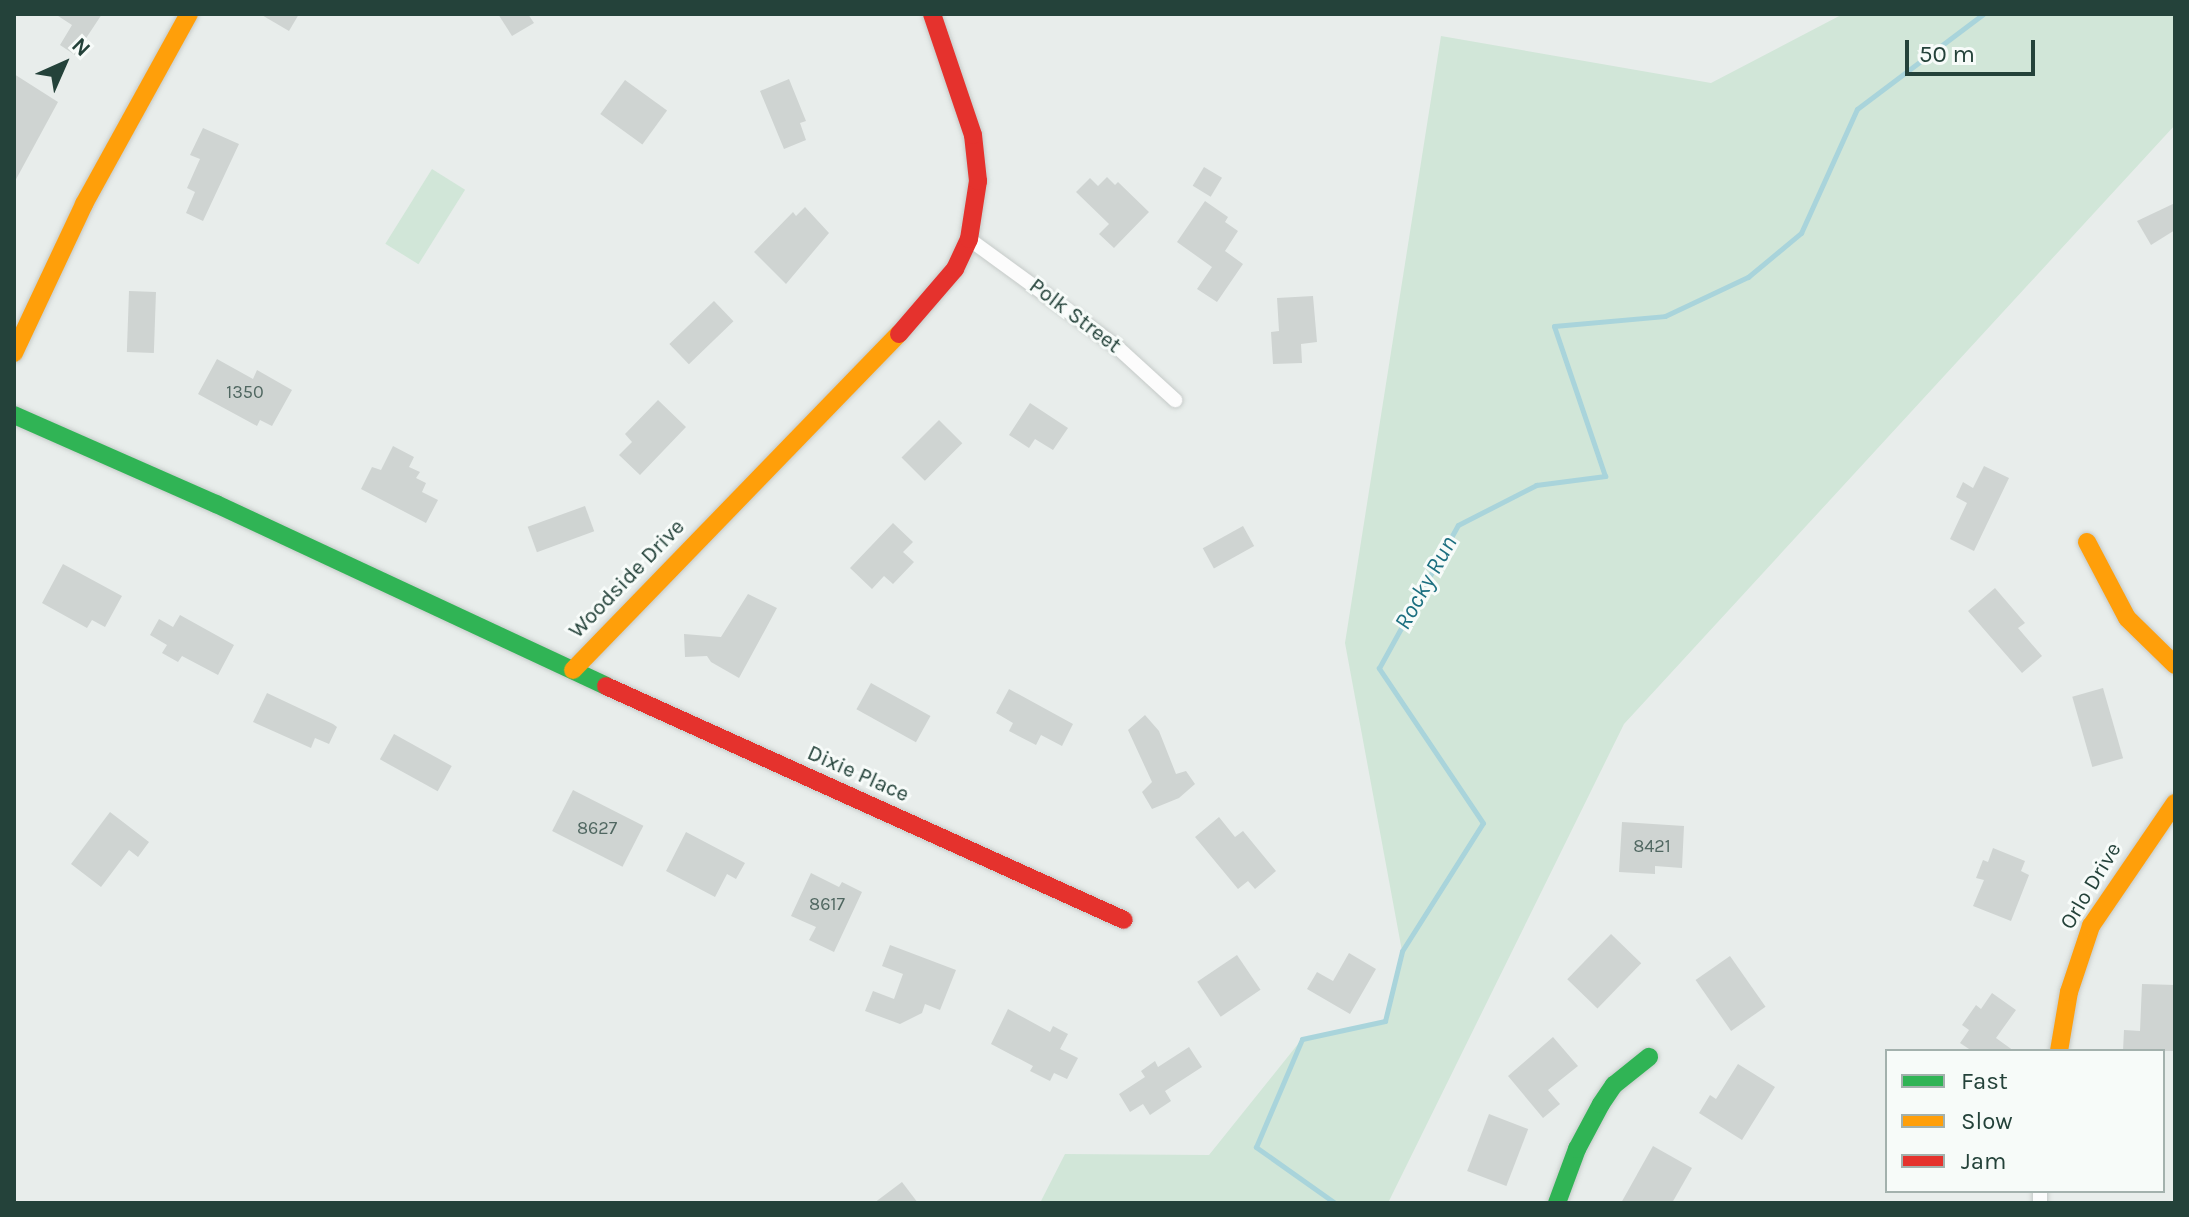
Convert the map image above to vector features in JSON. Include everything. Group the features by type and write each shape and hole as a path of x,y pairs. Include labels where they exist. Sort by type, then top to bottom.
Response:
{"street":[{"path":"14,353 84,204 189,14"},
{"name":"Woodside Drive","path":"14,415 216,504 573,670 915,318 955,269 969,239 978,181 973,135 932,14"},
{"name":"Polk Street","path":"969,239 1117,347 1175,400"},
{"path":"2087,542 2127,618 2175,665"},
{"name":"Dixie Place","path":"573,670 1124,920"},
{"name":"Orlo Drive","path":"2059,1049 2069,992 2091,926 2175,803"},
{"path":"1557,1203 1577,1149 1601,1104 1614,1085 1649,1057"}],"green space":[{"path":"1843,14 2175,14 2175,125 1624,724 1388,1203 1040,1203 1065,1154 1209,1155 1302,1039 1385,1021 1402,951 1345,643 1441,36 1711,83"},
{"path":"432,169 465,190 418,264 385,244"}],"building":[{"path":"55,14 102,14 75,55 60,45 72,25"},
{"path":"260,14 299,14 289,31"},
{"path":"498,14 528,14 534,23 512,36"},
{"path":"14,74 58,102 14,183"},
{"path":"789,79 806,121 800,123 806,140 784,149 760,91"},
{"path":"625,80 667,111 642,145 600,114"},
{"path":"203,128 239,144 203,221 186,213 195,192 187,188 200,159 190,155"},
{"path":"1204,167 1222,178 1211,197 1193,186"},
{"path":"1107,177 1115,185 1118,182 1149,212 1114,248 1099,234 1109,224 1076,192 1090,178 1098,186"},
{"path":"1205,201 1228,217 1225,222 1238,231 1225,251 1243,264 1217,302 1197,289 1212,267 1177,242"},
{"path":"2175,203 2175,230 2151,245 2137,221"},
{"path":"805,207 829,233 786,284 754,252 793,212 796,216"},
{"path":"129,291 156,292 154,353 127,352"},
{"path":"1313,296 1317,342 1301,344 1302,363 1273,364 1271,332 1279,331 1277,298"},
{"path":"714,301 733,321 689,364 669,344"},
{"path":"217,359 253,379 257,370 292,390 272,426 260,420 257,426 198,394"},
{"path":"658,400 686,427 640,475 619,455 632,442 625,434"},
{"path":"1030,403 1068,428 1053,450 1035,439 1029,448 1009,435"},
{"path":"939,420 962,443 925,481 902,457"},
{"path":"393,446 414,457 409,467 420,472 416,478 426,483 422,492 438,500 426,523 361,489 372,467 381,470"},
{"path":"1984,466 2009,478 1974,551 1950,539 1967,503 1956,497 1963,482 1973,488"},
{"path":"585,506 594,531 537,552 528,527"},
{"path":"893,523 913,542 903,552 914,562 893,584 884,576 872,589 850,568"},
{"path":"1243,526 1254,546 1214,568 1203,548"},
{"path":"63,564 122,596 105,627 92,620 87,628 42,603"},
{"path":"1995,588 2025,623 2018,628 2042,656 2022,673 1968,611"},
{"path":"748,594 777,608 739,678 711,662 707,656 685,657 684,634 721,637"},
{"path":"180,615 234,645 218,675 182,656 178,662 162,653 167,645 150,635 159,619 173,627"},
{"path":"871,683 930,716 916,742 856,709"},
{"path":"2103,688 2123,758 2092,767 2072,697"},
{"path":"1009,689 1073,724 1062,746 1041,735 1036,745 1009,731 1013,723 996,713"},
{"path":"267,693 337,727 329,744 315,738 311,748 253,722"},
{"path":"1145,715 1159,731 1176,774 1186,771 1195,784 1179,798 1152,809 1142,792 1152,782 1128,730"},
{"path":"394,734 452,766 438,791 380,759"},
{"path":"573,790 643,826 623,867 552,831"},
{"path":"110,812 149,842 138,857 129,850 101,887 71,864"},
{"path":"1219,817 1235,837 1243,831 1276,871 1255,889 1248,881 1238,889 1195,837"},
{"path":"1622,822 1684,826 1682,868 1655,866 1655,874 1619,872"},
{"path":"686,832 745,863 736,879 727,874 715,897 666,871"},
{"path":"1993,848 2025,861 2021,871 2029,875 2011,921 1973,906 1984,880 1976,878 1983,860 1988,862"},
{"path":"811,873 839,887 842,882 862,892 834,952 809,940 816,927 791,916"},
{"path":"1611,934 1641,963 1597,1008 1567,979"},
{"path":"890,945 956,970 940,1010 925,1004 922,1013 900,1024 865,1011 873,991 894,999 903,974 882,966"},
{"path":"1349,953 1376,969 1350,1014 1307,989 1317,972 1333,981"},
{"path":"1237,955 1260,990 1221,1017 1197,982"},
{"path":"1730,956 1766,1007 1731,1031 1696,980"},
{"path":"2142,984 2175,985 2175,1051 2123,1049 2124,1030 2140,1031"},
{"path":"1992,993 2016,1010 1996,1038 2011,1049 1969,1049 1960,1043 1969,1030 1962,1025 1976,1005 1981,1009"},
{"path":"1008,1009 1050,1032 1053,1026 1068,1034 1060,1049 1078,1058 1067,1079 1054,1073 1050,1081 1030,1071 1033,1066 991,1044"},
{"path":"1553,1037 1578,1066 1548,1090 1560,1104 1543,1118 1508,1076"},
{"path":"1189,1047 1202,1067 1165,1091 1171,1101 1150,1115 1143,1104 1130,1112 1119,1094 1145,1077 1141,1071 1155,1061 1158,1067"},
{"path":"1738,1064 1775,1087 1742,1140 1699,1113 1710,1095 1716,1099"},
{"path":"1489,1114 1528,1129 1506,1186 1467,1171"},
{"path":"1653,1146 1692,1168 1672,1203 1621,1203"},
{"path":"902,1182 918,1203 874,1203"}],"waterway":[{"name":"Rocky Run","path":"1335,1203 1256,1147 1302,1039 1385,1021 1402,951 1483,823 1379,668 1458,525 1536,485 1605,476 1554,326 1665,316 1748,277 1801,233 1857,109 1983,14"}],"traffic: fast":[{"path":"14,415 216,504 606,686"},
{"path":"1557,1203 1577,1149 1601,1104 1614,1085 1649,1057"}],"traffic: slow":[{"path":"14,353 84,204 189,14"},
{"path":"573,670 899,334"},
{"path":"2087,542 2127,618 2175,665"},
{"path":"2059,1049 2069,992 2091,926 2175,803"}],"traffic: jam":[{"path":"899,334 955,269 969,239 978,181 973,135 932,14"},
{"path":"606,686 1124,920"}]}
